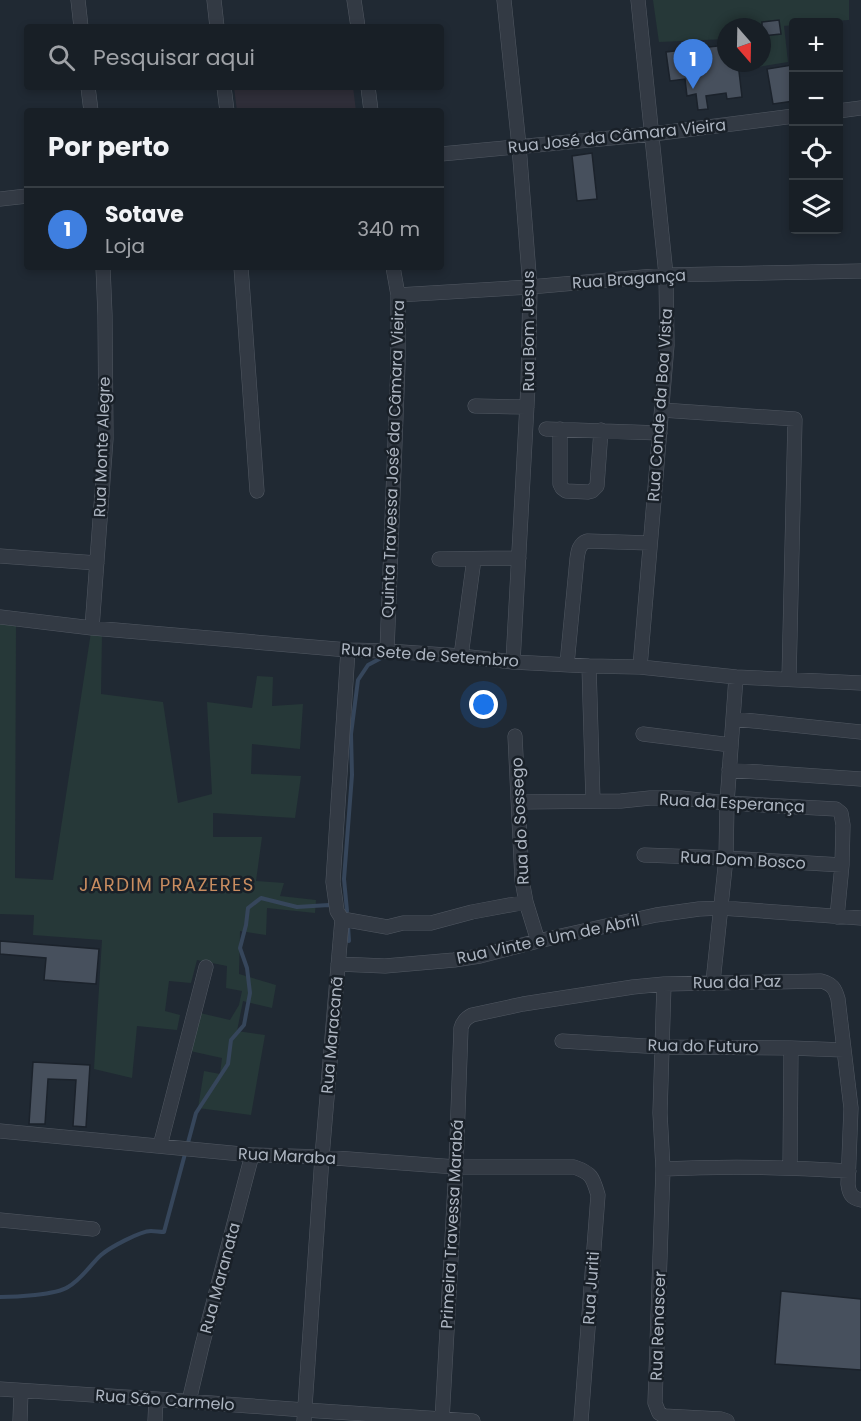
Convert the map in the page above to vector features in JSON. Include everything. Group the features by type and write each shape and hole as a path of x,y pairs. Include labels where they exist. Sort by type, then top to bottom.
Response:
{"street":[{"path":"78,0 81,24"},
{"path":"214,0 217,24"},
{"path":"354,0 358,24"},
{"name":"Rua Bom Jesus","path":"504,0 530,287 527,407 513,662"},
{"name":"Rua Conde da Boa Vista","path":"638,0 666,275 667,345 640,667"},
{"path":"88,90 91,108"},
{"path":"224,90 227,108"},
{"path":"368,90 371,108"},
{"path":"843,110 861,108"},
{"name":"Rua José da Câmara Vieira","path":"444,154 653,134 789,117"},
{"path":"0,199 24,196"},
{"name":"Rua Monte Alegre","path":"92,628 106,439 103,270"},
{"path":"241,270 257,491"},
{"name":"Quinta Travessa José da Câmara Vieira","path":"387,651 398,364 398,296 394,270"},
{"name":"Rua Bragança","path":"398,296 666,275 861,271"},
{"path":"475,406 527,407"},
{"path":"662,410 795,419 789,679"},
{"path":"601,430 597,486 588,492 562,489 553,429 601,430 660,433"},
{"path":"567,664 580,546 587,541 650,543"},
{"path":"0,556 97,563"},
{"path":"439,559 519,558"},
{"path":"461,656 474,559"},
{"name":"Rua Sete de Setembro","path":"0,617 92,628 348,650 461,656 513,662 640,667 736,677 861,683"},
{"name":"Rua Maracanã","path":"305,1416 322,1157 342,919 337,911 333,882 348,650"},
{"path":"589,666 593,801"},
{"path":"713,982 726,858 727,802 736,677"},
{"path":"734,719 861,732"},
{"path":"643,734 731,745"},
{"name":"Rua do Sossego","path":"515,736 520,858 526,902 538,941"},
{"path":"729,770 861,779"},
{"name":"Rua da Esperança","path":"519,802 681,798 836,809 843,817 842,865"},
{"name":"Rua Dom Bosco","path":"644,855 842,865"},
{"path":"837,917 842,865"},
{"path":"342,919 387,927 403,923 431,923 472,912 526,902"},
{"path":"721,908 861,918"},
{"name":"Rua Vinte e Um de Abril","path":"338,964 385,966 454,960 656,915 721,908"},
{"path":"160,1146 206,967"},
{"name":"Rua da Paz","path":"461,1028 465,1018 491,1010 633,987 713,982 821,981 829,983 835,988 838,999 851,1108 848,1178"},
{"path":"664,984 660,1113 663,1169 790,1167 848,1178 850,1194 861,1200"},
{"name":"Primeira Travessa Marabá","path":"442,1420 461,1028"},
{"name":"Rua do Futuro","path":"562,1041 662,1047 791,1047 844,1050"},
{"path":"790,1167 791,1047"},
{"name":"Rua Maraba","path":"0,1131 252,1155 322,1157 456,1167 574,1167"},
{"name":"Rua Maranata","path":"189,1401 252,1155"},
{"name":"Rua Juriti","path":"574,1167 586,1171 594,1180 598,1196 581,1421"},
{"name":"Rua Renascer","path":"663,1169 655,1403 659,1413 664,1416 727,1421"},
{"path":"0,1220 93,1229"},
{"name":"Rua São Carmelo","path":"0,1389 189,1401 305,1416 473,1421"},
{"path":"20,1421 21,1390"},
{"path":"155,1421 156,1399"}],"shaded area":[{"path":"653,0 849,0 849,20 789,18 789,25 784,26 788,62 771,65 771,18 717,18 717,39 659,42"},
{"path":"234,90 353,90 356,108 237,108"},
{"path":"0,622 16,624 15,878 53,880 91,632 102,634 101,694 163,702 178,803 212,794 207,702 252,708 257,676 273,677 272,706 303,704 300,749 252,744 251,774 301,776 295,818 213,813 213,837 262,837 256,881 284,883 280,896 316,900 315,913 267,908 266,935 240,931 239,974 276,985 272,1008 243,1001 237,1031 265,1035 251,1115 198,1108 204,1071 220,1074 222,1058 190,1051 200,1013 230,1020 239,1005 242,991 226,988 227,966 197,960 191,983 169,981 165,1011 180,1015 177,1030 137,1026 132,1078 94,1069 102,940 33,935 34,915 0,914"}],"building":[{"path":"779,20 781,34 771,35 771,21"},
{"path":"717,46 717,72 739,72 742,97 727,99 726,93 706,96 708,109 698,110 696,94 687,96 685,79 670,81 666,52"},
{"path":"789,65 789,102 773,104 768,72 771,72 771,68"},
{"path":"592,153 597,199 577,201 572,156"},
{"path":"0,941 99,949 96,984 44,980 46,958 0,954"},
{"path":"33,1062 90,1065 86,1127 73,1126 76,1080 48,1079 45,1124 29,1124"},
{"path":"781,1291 861,1299 861,1370 775,1364"}],"waterway":[{"path":"347,911 344,879 352,775 351,734 358,680 368,665 385,656"},
{"path":"0,1297 35,1295 62,1290 78,1280 101,1255 117,1244 146,1232 164,1232 196,1113 228,1064 231,1040 244,1025 250,993 247,968 240,948 248,908 261,898 297,907 329,905 334,907"},
{"path":"348,926 349,941"}],"place":[{"name":"Sotave","path":"693,89"}],"district":[{"name":"JARDIM PRAZERES","path":"167,884"}]}
